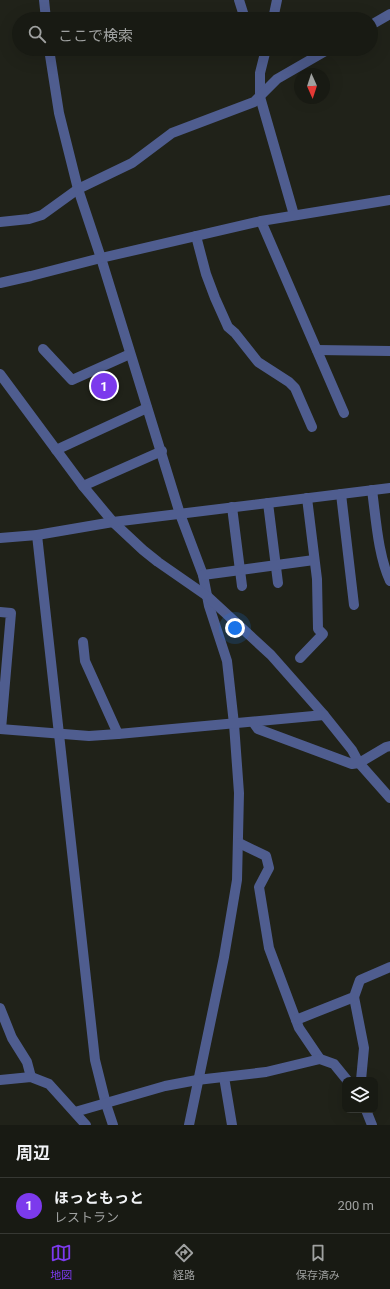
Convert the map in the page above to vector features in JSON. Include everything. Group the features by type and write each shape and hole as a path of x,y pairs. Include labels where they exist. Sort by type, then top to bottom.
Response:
{"street":[{"path":"44,0 45,12"},
{"path":"239,0 243,12"},
{"path":"274,12 277,0"},
{"path":"378,21 390,14"},
{"path":"50,56 59,113 78,189 162,451 180,514 203,575 207,596 226,661 234,724 239,794 237,880 231,921 197,1080 189,1125"},
{"path":"264,56 260,73 260,97 294,215"},
{"path":"0,222 29,219 42,215 78,189 132,163 172,133 254,102 277,79 317,56"},
{"path":"0,283 261,221 390,200"},
{"path":"261,221 344,412"},
{"path":"196,236 210,286 228,327 235,332 258,362 289,382 295,388 312,427"},
{"path":"43,349 72,380 130,354"},
{"path":"317,350 390,351"},
{"path":"0,374 83,486 113,522 153,558 207,596 271,655 324,715 352,750 359,763 390,798"},
{"path":"56,450 147,408"},
{"path":"83,486 162,451"},
{"path":"0,538 37,534 113,522 390,488"},
{"path":"372,490 381,552 385,570 390,581"},
{"path":"341,494 354,605"},
{"path":"300,658 323,634 318,629 316,579 307,498"},
{"path":"268,503 278,583"},
{"path":"232,507 242,586"},
{"path":"37,534 96,1060 112,1125"},
{"path":"203,575 314,560"},
{"path":"0,612 11,613 0,729 90,736 324,715"},
{"path":"83,642 85,661 118,734"},
{"path":"253,722 258,729 352,764 359,763 390,746"},
{"path":"239,843 266,856 269,868 259,887 269,948 298,1028 320,1059"},
{"path":"361,1077 364,1048 354,997 360,980 390,967"},
{"path":"296,1020 354,997"},
{"path":"0,1008 12,1038 27,1062 31,1077"},
{"path":"75,1112 165,1086 197,1080 266,1072 320,1059 334,1064 345,1077"},
{"path":"0,1080 31,1077 49,1084 86,1125"},
{"path":"224,1077 232,1125"},
{"path":"367,1113 372,1125"}],"place":[{"name":"ほっともっと","path":"104,386"}]}
